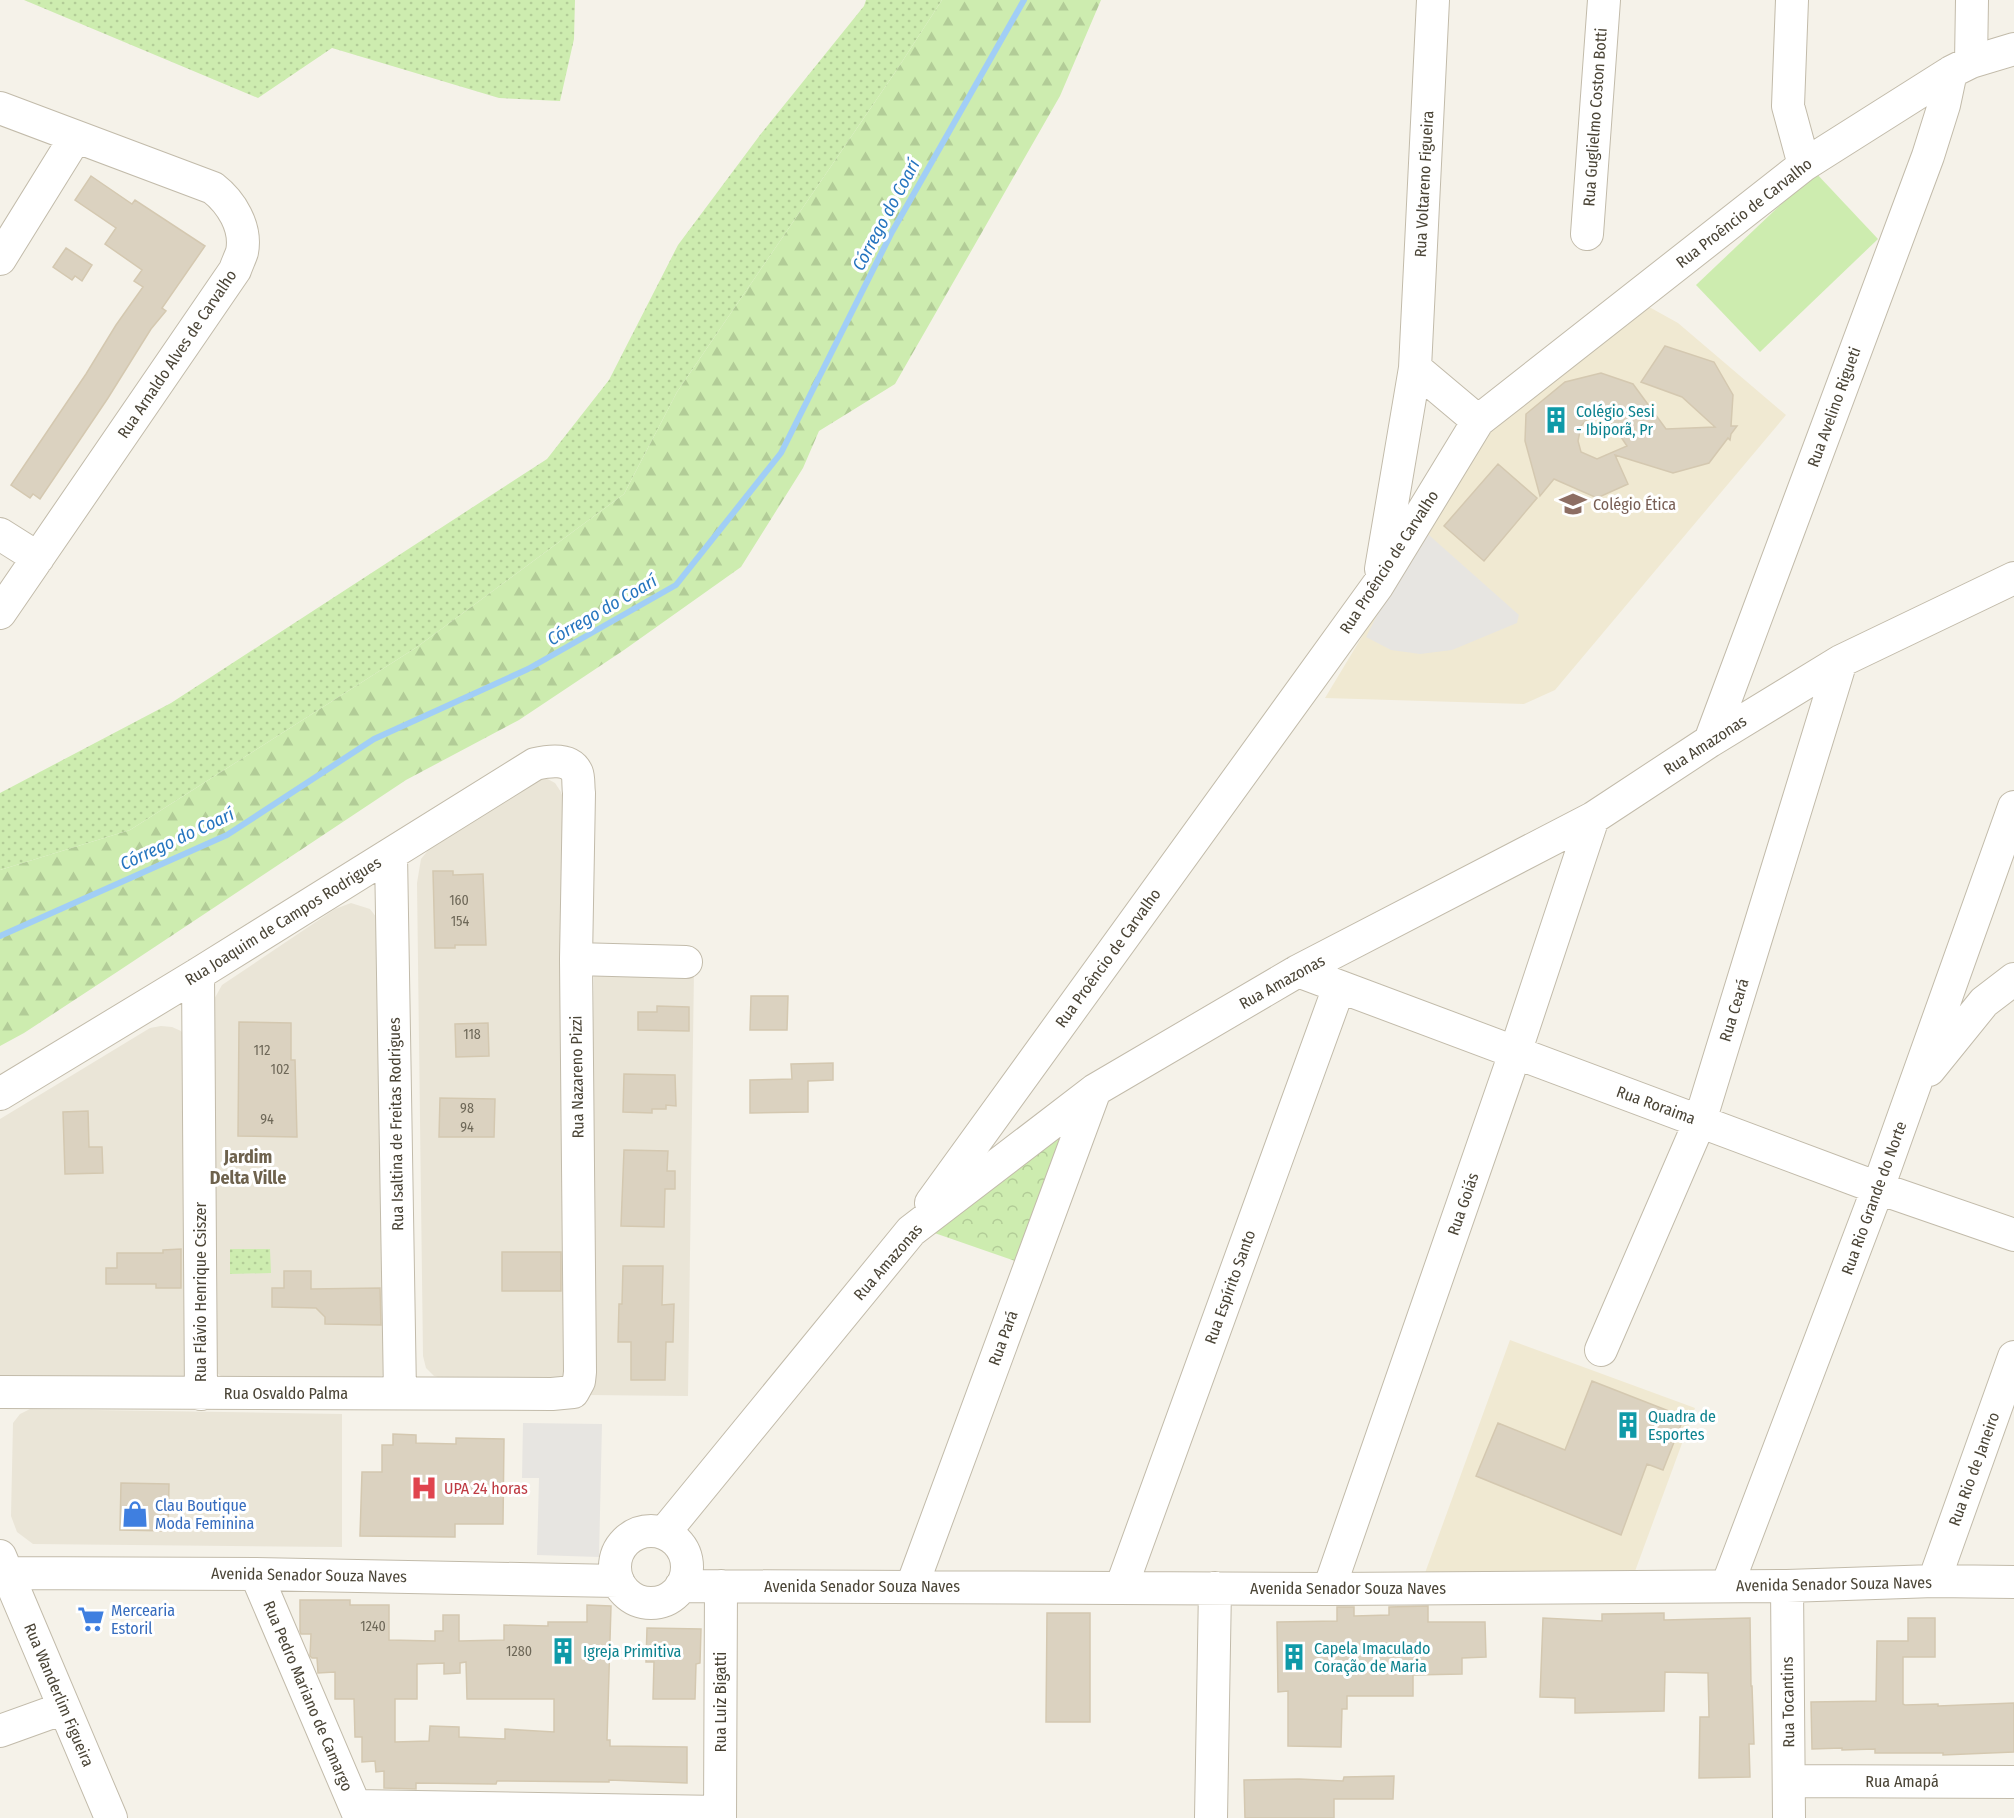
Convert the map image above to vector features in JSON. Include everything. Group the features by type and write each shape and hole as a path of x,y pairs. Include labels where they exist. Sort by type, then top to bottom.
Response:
{"street":[{"name":"Rua Voltareno Figueira","path":"1378,585 1415,368 1433,0"},
{"name":"Rua Guglielmo Coston Botti","path":"1587,234 1604,0"},
{"path":"1792,0 1788,106 1804,165"},
{"name":"Rua Avelino Rigueti","path":"1710,741 1928,156 1944,105 1961,67 1972,0"},
{"name":"Rua Proêncio de Carvalho","path":"911,1231 1378,585 1478,421 1804,165 1961,67 2014,49"},
{"name":"Rua Arnaldo Alves de Carvalho","path":"0,108 213,188 226,198 234,212 241,230 242,250 235,270 0,613"},
{"path":"0,259 75,138"},
{"path":"1415,368 1478,421"},
{"path":"0,534 38,558"},
{"name":"Rua Amazonas","path":"664,1533 911,1231 1095,1090 1298,971 1593,818 1710,741 1841,661 2014,578"},
{"name":"Rua Ceará","path":"1601,1350 1700,1121 1841,661"},
{"name":"Rua Joaquim de Campos Rodrigues","path":"0,1094 536,764 551,760 569,764"},
{"name":"Rua Nazareno Pizzi","path":"569,764 577,773 579,793 576,959 580,1372 579,1381 573,1392"},
{"name":"Rua Rio Grande do Norte","path":"1727,1586 1878,1188 2014,807"},
{"name":"Rua Goiás","path":"1329,1589 1515,1053 1593,818"},
{"name":"Rua Isaltina de Freitas Rodrigues","path":"392,854 400,1393"},
{"path":"576,959 686,962"},
{"name":"Rua Roraima","path":"1298,971 1878,1188 2014,1235"},
{"name":"Rua Flávio Henrique Csiszer","path":"198,974 201,1394"},
{"path":"1913,1090 1984,1002 2014,980"},
{"name":"Rua Espírito Santo","path":"1121,1588 1339,987"},
{"name":"Rua Pará","path":"912,1586 1095,1090"},
{"name":"Rua Rio de Janeiro","path":"1934,1581 2014,1356"},
{"name":"Rua Osvaldo Palma","path":"0,1392 552,1394 573,1392"},
{"path":"641,1532 664,1533 674,1538 681,1546 686,1556 686,1576 676,1593 661,1601 644,1602 629,1595 618,1581 617,1557 622,1546 641,1532"},
{"name":"Avenida Senador Souza Naves","path":"2,1567 618,1581"},
{"name":"Rua Wanderlim Figueira","path":"2,1567 111,1818"},
{"name":"Rua Pedro Mariano de Camargo","path":"256,1574 357,1812"},
{"name":"Avenida Senador Souza Naves","path":"681,1586 1329,1589 1787,1586 1934,1581 2014,1582"},
{"name":"Rua Luiz Bigatti","path":"720,1815 721,1586"},
{"name":"Rua Tocantins","path":"1787,1586 1789,1818"},
{"path":"1211,1818 1215,1588"},
{"path":"0,1731 64,1708"},
{"name":"Rua Amapá","path":"1789,1781 2014,1782"},
{"path":"357,1812 720,1815"}],"shaded area":[{"name":"Colégio Ética","path":"1639,307 1651,308 1678,323 1786,415 1555,690 1524,704 1325,698 1393,585 1464,449"},
{"path":"1421,528 1519,615 1517,623 1452,650 1420,654 1391,650 1366,637"},
{"path":"542,776 555,783 565,804 569,1378 556,1383 446,1379 434,1376 426,1368 423,1356 417,883 421,859 434,843"},
{"path":"351,903 370,909 380,922 386,1374 375,1379 228,1381 218,1374 212,1362 212,1003 222,985 335,909"},
{"path":"594,969 694,970 688,1396 588,1395"},
{"path":"161,1026 181,1031 189,1040 188,1374 180,1380 11,1380 0,1375 0,1119 150,1028"},
{"path":"1510,1340 1695,1408 1634,1574 1425,1573"},
{"path":"30,1409 342,1414 342,1547 33,1544 17,1532 11,1516 13,1423 20,1414"},
{"path":"523,1423 602,1424 599,1557 537,1555 539,1478 522,1478"}],"green space":[{"path":"24,0 575,0 574,39 560,101 499,98 332,48 258,98"},
{"path":"866,0 942,0 677,392 624,494 417,647 130,830 0,870 0,793 171,703 547,459 609,380 678,245 760,135 864,6"},
{"path":"942,0 1101,0 1060,96 895,384 819,431 803,468 741,567 624,650 519,720 406,780 24,1033 0,1046 0,870 130,830 417,647 624,494 677,392"},
{"path":"1815,172 1878,239 1760,352 1696,285"},
{"path":"1076,1118 1024,1264 923,1229"},
{"path":"230,1249 270,1249 271,1273 230,1274"}],"building":[{"path":"91,176 132,204 135,200 205,246 162,308 166,311 151,329 40,499 33,494 30,498 11,485 143,287 134,281 142,270 105,244 116,228 75,200"},
{"path":"66,248 92,265 82,281 75,276 72,280 53,267"},
{"name":"Colégio Sesi - Ibiporã, Pr","path":"1665,346 1714,362 1733,395 1731,426 1737,426 1730,440 1728,438 1709,463 1673,473 1615,455 1628,484 1597,498 1554,479 1540,496 1525,441 1526,414 1565,382 1601,373 1633,384 1666,429 1715,427 1682,397 1641,382","holes":["1600,417 1611,422 1627,446 1597,459 1581,452 1578,441 1581,426 1588,418"]},
{"path":"1498,464 1537,498 1484,561 1444,526"},
{"path":"433,871 453,871 453,875 483,874 486,945 455,945 455,948 435,948"},
{"path":"751,996 788,996 787,1030 750,1030"},
{"path":"657,1006 689,1007 689,1031 638,1030 638,1012 657,1012"},
{"path":"239,1022 291,1023 291,1060 295,1060 297,1137 238,1136"},
{"path":"488,1023 489,1056 456,1057 455,1024"},
{"path":"833,1063 833,1080 808,1081 808,1112 750,1113 750,1080 792,1079 791,1064"},
{"path":"624,1074 675,1075 676,1106 666,1105 666,1109 652,1109 652,1113 623,1112"},
{"path":"440,1098 495,1099 494,1137 439,1137"},
{"path":"88,1111 89,1147 102,1147 103,1173 65,1174 63,1112"},
{"path":"624,1150 668,1151 667,1171 675,1171 675,1189 665,1189 664,1227 621,1226"},
{"path":"181,1249 181,1288 156,1288 156,1284 106,1284 106,1268 117,1268 117,1253 163,1253 163,1250"},
{"path":"502,1252 561,1252 561,1291 502,1291"},
{"path":"623,1266 663,1266 662,1305 674,1304 673,1342 666,1342 665,1380 631,1380 631,1342 618,1342"},
{"path":"284,1271 311,1271 311,1289 380,1288 381,1325 325,1324 325,1317 316,1308 272,1307 272,1288 284,1288"},
{"path":"1592,1381 1684,1417 1663,1470 1647,1464 1621,1535 1476,1476 1498,1423 1565,1450"},
{"path":"393,1434 416,1435 416,1443 456,1444 456,1438 504,1439 503,1524 455,1524 455,1537 360,1536 362,1472 382,1472 382,1445 393,1445"},
{"path":"121,1483 169,1484 168,1531 120,1530"},
{"path":"300,1600 350,1600 350,1605 389,1605 389,1640 435,1641 435,1631 443,1631 443,1615 459,1615 459,1641 504,1640 504,1625 548,1626 548,1622 587,1622 587,1605 611,1606 607,1740 610,1740 610,1746 687,1747 687,1783 609,1780 609,1782 497,1781 496,1784 416,1783 416,1789 384,1788 384,1771 376,1772 375,1761 362,1762 362,1737 355,1737 354,1699 335,1699 335,1672 318,1673 317,1658 310,1656 311,1634 301,1634","holes":["466,1662 467,1699 554,1699 554,1732 505,1729 505,1739 459,1737 459,1727 430,1726 429,1741 395,1742 395,1699 417,1699 417,1664 444,1663 444,1674 460,1673 460,1663"]},
{"path":"1428,1606 1428,1622 1485,1622 1486,1657 1462,1658 1462,1674 1413,1675 1413,1696 1347,1696 1347,1709 1342,1709 1341,1747 1288,1746 1288,1691 1278,1692 1277,1622 1337,1621 1337,1607 1354,1607 1354,1616 1389,1615 1389,1607"},
{"path":"1047,1613 1090,1613 1090,1722 1046,1722"},
{"path":"1664,1613 1664,1620 1750,1618 1754,1744 1749,1744 1750,1777 1699,1778 1700,1717 1709,1717 1708,1673 1665,1672 1664,1711 1575,1713 1575,1698 1540,1697 1543,1618 1602,1621 1602,1614"},
{"path":"1908,1618 1935,1618 1935,1657 1903,1657 1903,1704 1938,1704 1938,1706 2014,1703 2014,1752 1943,1755 1943,1753 1875,1753 1875,1749 1812,1749 1811,1702 1876,1701 1877,1641 1908,1641"},
{"path":"647,1628 701,1629 700,1663 696,1664 695,1699 653,1699 654,1662 646,1662"},
{"path":"1394,1776 1393,1799 1334,1799 1334,1818 1245,1818 1244,1780 1343,1781 1344,1777"}],"waterway":[{"name":"Córrego do Coarí","path":"0,936 227,835 374,739 528,669 676,585 781,453 892,232 1024,0"}],"place":[{"name":"Colégio Sesi - Ibiporã, Pr","path":"1556,420"},
{"name":"Colégio Ética","path":"1573,504"},
{"name":"Quadra de Esportes","path":"1628,1425"},
{"name":"UPA 24 horas","path":"424,1488"},
{"name":"Clau Boutique Moda Feminina","path":"135,1514"},
{"name":"Mercearia Estoril","path":"91,1619"},
{"name":"Igreja Primitiva","path":"563,1651"},
{"name":"Capela Imaculado Coração de Maria","path":"1294,1657"}],"district":[{"name":"Jardim Delta Ville","path":"248,1167"}]}
